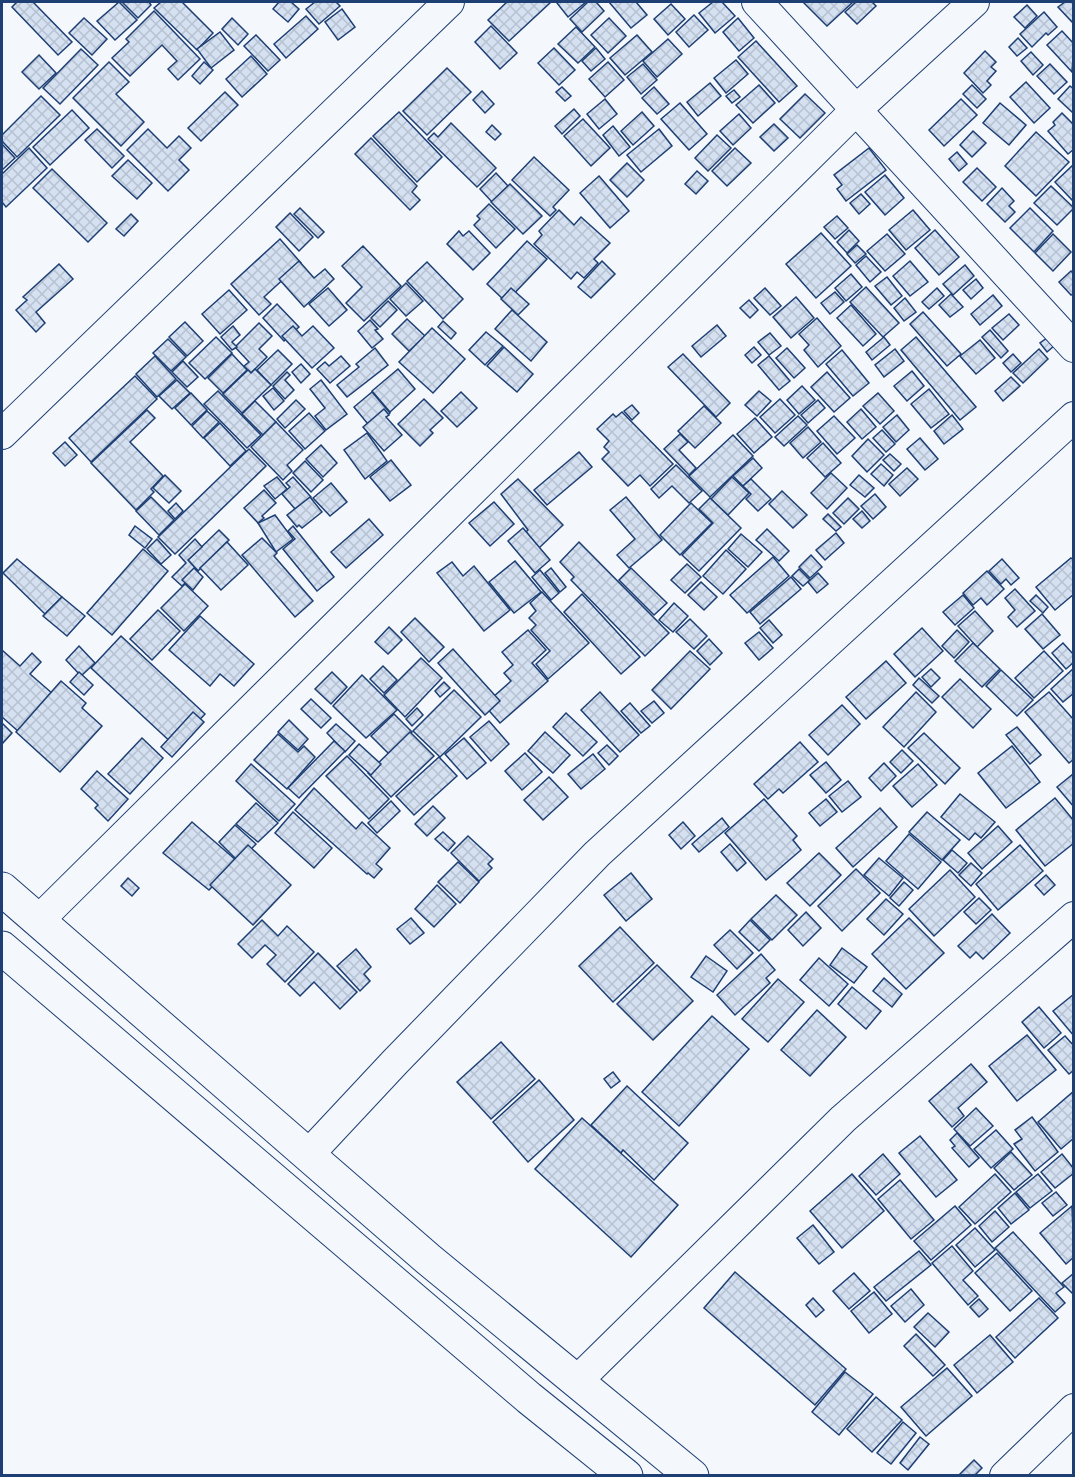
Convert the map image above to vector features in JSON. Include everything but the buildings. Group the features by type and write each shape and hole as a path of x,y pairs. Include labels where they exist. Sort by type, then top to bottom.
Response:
{"highway":[{"path":"2,889 428,1259 692,1476"},
{"path":"2,948 529,1398 626,1476"}],"street":[{"path":"2,434 449,2"},
{"path":"758,2 1074,347"},
{"path":"38,921 856,110 974,2"},
{"path":"309,1154 597,854 1074,417"},
{"path":"578,1381 843,1119 1074,917"},
{"path":"1005,1476 1074,1409"}]}
